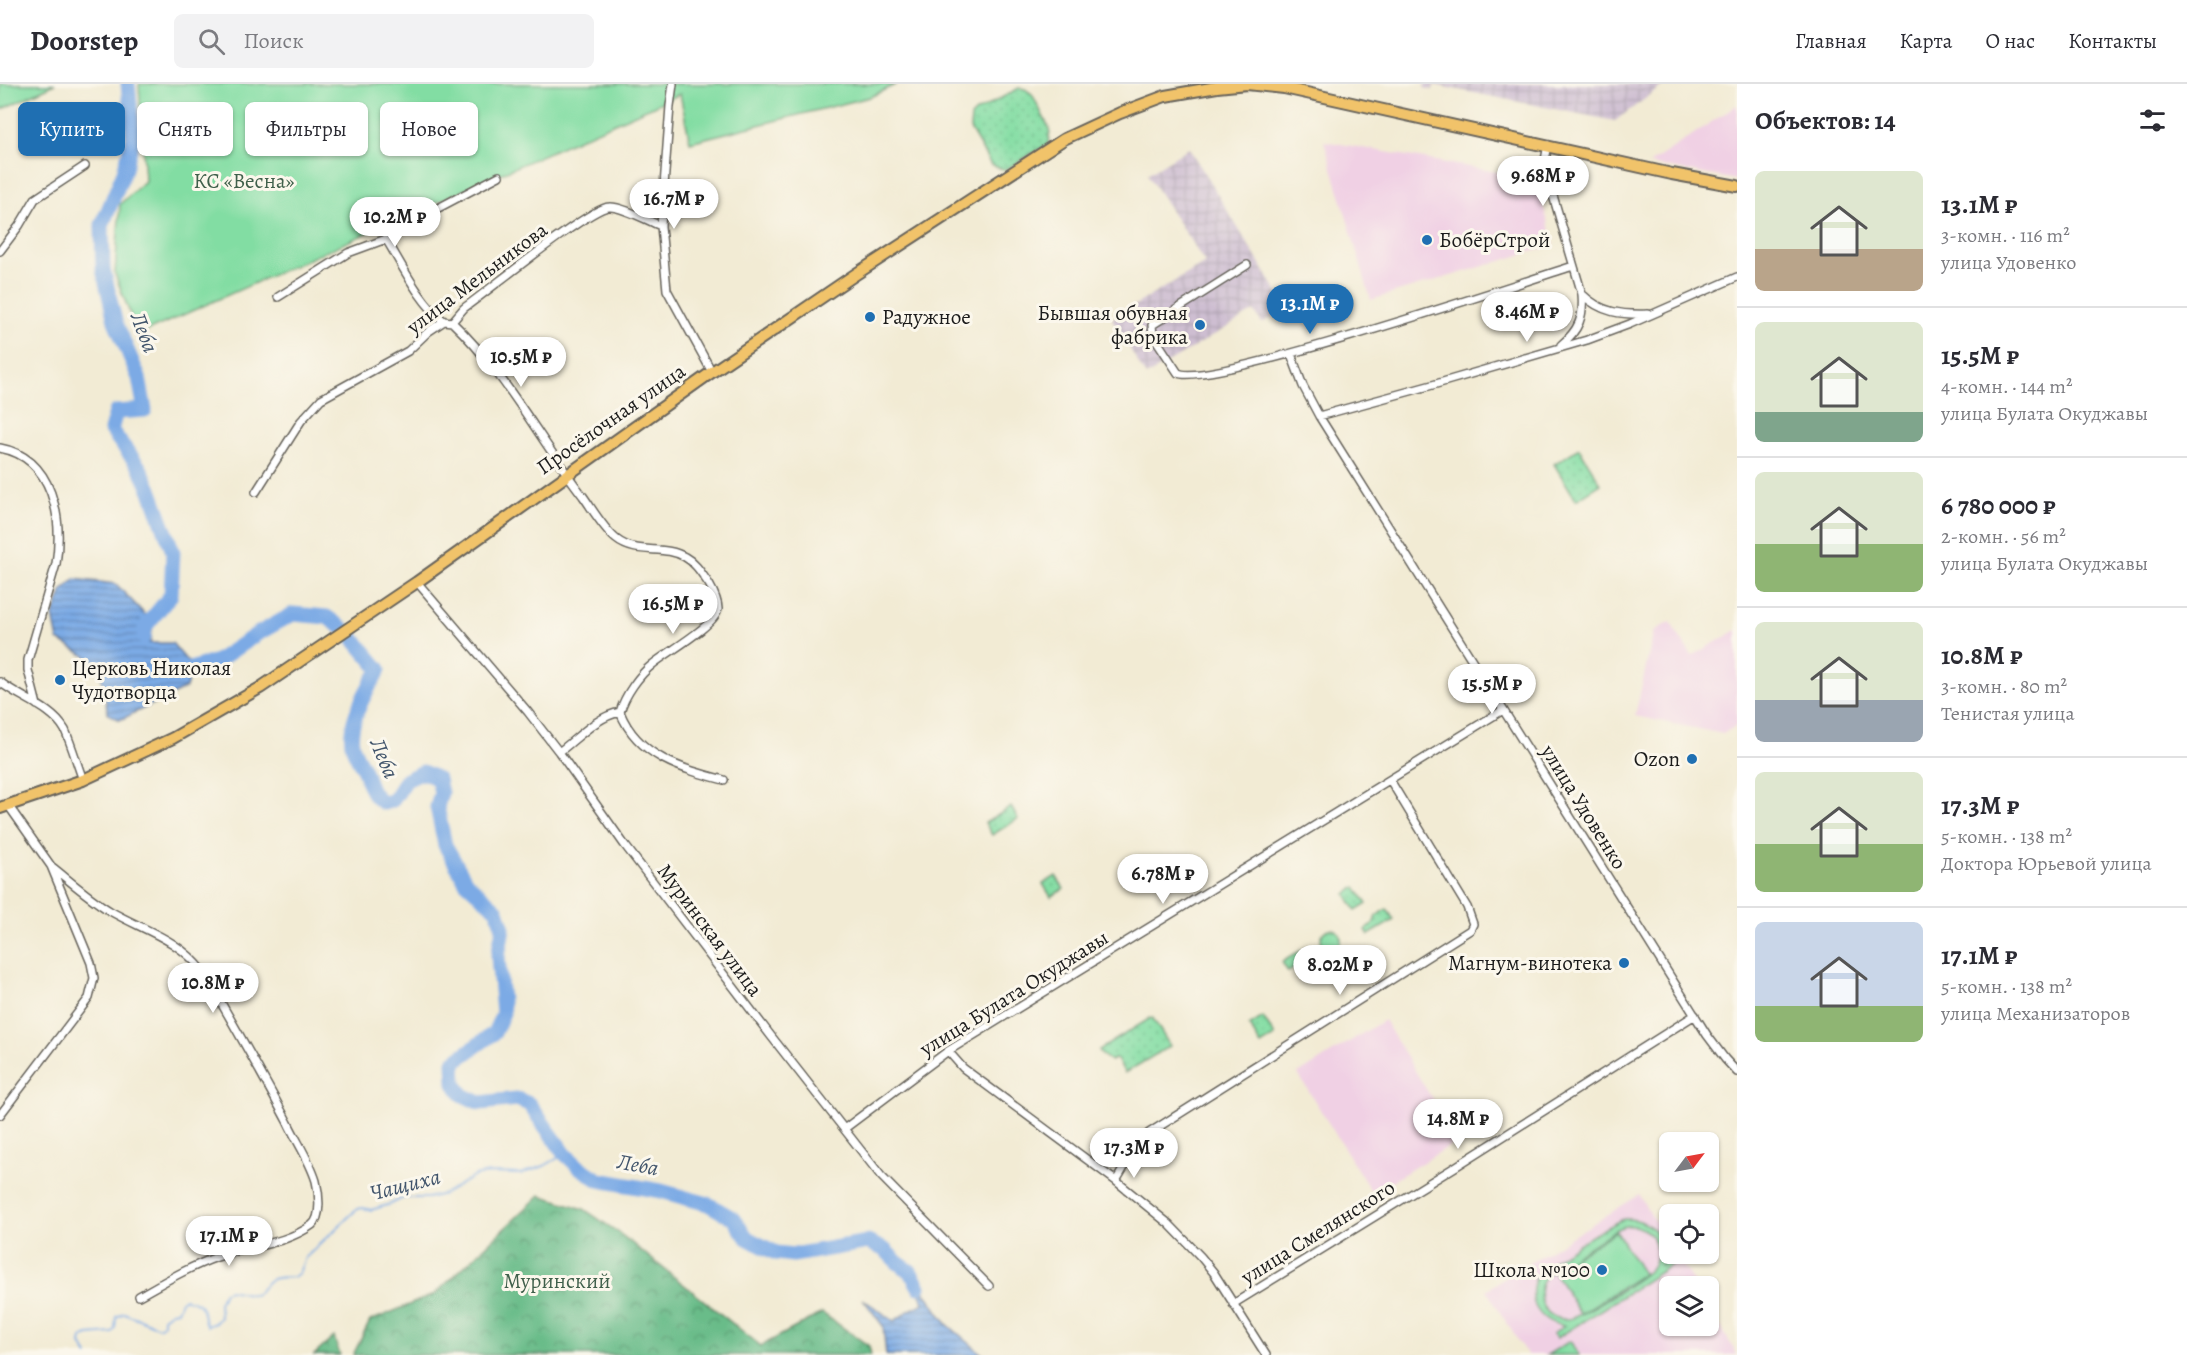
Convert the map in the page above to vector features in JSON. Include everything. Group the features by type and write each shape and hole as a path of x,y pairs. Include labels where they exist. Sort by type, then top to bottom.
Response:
{"main road":[{"name":"Просёлочная улица","path":"4,807 83,780 173,738 260,688 417,582 566,474 856,274 1064,139 1120,113 1165,96 1217,87 1265,85 1737,186"}],"street":[{"path":"673,84 661,226 667,290 712,372"},
{"path":"1548,146 1544,165 1582,294 1582,315 1578,328 1558,347"},
{"path":"0,251 19,226 35,199 85,166"},
{"path":"278,297 348,253 386,239 499,176"},
{"name":"улица Мельникова","path":"256,492 301,422 321,399 408,351 429,331 444,321 452,322 464,308 579,222 607,207 615,207 661,226"},
{"path":"386,239 414,285 436,316 444,321"},
{"path":"1247,265 1151,327 1174,369 1181,375 1209,374 1290,354 1573,266"},
{"path":"1319,416 1437,384 1619,328 1737,277"},
{"path":"1582,294 1591,303 1616,313 1629,315 1654,313"},
{"path":"452,322 494,370 566,474 617,540 632,548 684,556 699,568 712,589 718,606 717,615 712,620 652,664 631,690 620,712 591,727 559,752"},
{"name":"улица Удовенко","path":"1290,354 1319,416 1695,1015 1725,1059 1737,1072"},
{"path":"0,448 13,451 33,464 53,496 57,514 56,564 28,660 28,670 37,705"},
{"name":"Муринская улица","path":"417,582 528,712 624,844 881,1176 989,1287"},
{"path":"0,682 37,705 64,729 83,780"},
{"name":"улица Булата Окуджавы","path":"844,1129 948,1051 1503,710"},
{"path":"620,712 623,719 652,753 681,767 724,780"},
{"path":"1116,1181 1132,1154 1149,1133 1470,930 1473,924 1467,907 1390,780"},
{"path":"4,807 51,866 108,909 181,948 203,971 265,1078 316,1181 319,1201 316,1221 311,1225 280,1240 200,1264 139,1296"},
{"path":"0,1115 89,998 93,989 94,978 91,963 51,866"},
{"name":"улица Смелянского","path":"1233,1304 1695,1015"},
{"path":"948,1051 963,1068 1116,1181 1169,1224 1214,1272 1266,1355"},
{"path":"1725,1059 1737,1064"}],"shaded area":[{"path":"1423,84 1665,84 1615,121 1434,85 1433,90 1424,88"},
{"path":"1737,105 1737,180 1649,164"},
{"path":"1324,141 1536,179 1554,245 1371,300"},
{"path":"1189,148 1287,308 1262,323 1254,311 1146,376 1112,319 1205,263 1147,174"},
{"path":"1670,622 1692,656 1737,630 1737,725 1723,734 1635,716 1654,631"},
{"path":"1384,1020 1458,1141 1372,1193 1298,1074"},
{"name":"Школа №100","path":"1639,1195 1659,1228 1659,1264 1682,1264 1689,1276 1659,1276 1659,1336 1719,1336 1719,1324 1737,1355 1527,1355 1486,1290"}],"green space":[{"path":"0,84 55,84 0,110"},
{"name":"КС «Весна»","path":"139,84 897,84 870,97 690,142 680,94 138,335 115,274 120,204 145,181 143,156 233,156 233,102 140,102"},
{"path":"1019,88 1032,94 1050,130 1048,144 1005,170 991,165 970,129 971,117"},
{"path":"1579,448 1601,484 1576,500 1554,464"},
{"path":"1011,807 1018,819 992,835 985,823"},
{"path":"1056,876 1064,889 1051,897 1043,884"},
{"path":"1356,887 1367,904 1356,911 1346,894"},
{"path":"1387,909 1394,920 1369,935 1366,930 1373,925 1376,916"},
{"path":"1331,929 1338,932 1341,939 1338,946 1331,949 1324,946 1321,939 1324,932"},
{"path":"1305,948 1311,958 1288,972 1282,962"},
{"path":"1152,1017 1170,1046 1125,1073 1116,1058 1111,1061 1102,1055 1099,1050"},
{"path":"1263,1017 1275,1036 1261,1045 1249,1026"},
{"name":"Муринский","path":"540,1195 584,1209 619,1233 761,1346 822,1313 869,1346 871,1355 353,1355 370,1321 435,1294"},
{"path":"1624,1219 1642,1222 1655,1232 1659,1239 1659,1264 1673,1264 1557,1338 1553,1334 1564,1326 1547,1320 1540,1314 1533,1298 1534,1281 1544,1268 1593,1235","holes":["1625,1226 1647,1232 1655,1243 1656,1257 1650,1269 1610,1297 1574,1317 1559,1318 1546,1310 1540,1296 1543,1281 1548,1274 1615,1230"]},
{"path":"1616,1231 1643,1274 1580,1314 1553,1271"},
{"path":"334,1337 340,1355 314,1355"},
{"path":"1570,1341 1579,1355 1547,1355"}],"water":[{"path":"75,579 116,584 153,623 150,643 172,643 192,667 186,688 120,720 108,714 99,664 58,640 53,616 63,590"},
{"path":"910,1271 947,1324 983,1355 886,1355 883,1326 863,1299 894,1321 924,1303"}],"waterway":[{"name":"Леба","path":"128,84 133,138 124,172 102,225 103,269 115,321 139,378 145,410 116,412 111,430 140,468 173,552 171,595 145,627 144,637"},
{"name":"Леба","path":"174,668 187,670 217,661 257,634 293,614 327,617 349,633 379,669 359,707 352,732 354,750 372,790 384,803 393,800 406,780 423,772 438,779 441,793 437,807 445,845 466,882 497,910 503,928 498,956 503,1013 494,1033 454,1062 455,1084 463,1095 480,1103 517,1099 529,1104 565,1154 579,1167 599,1180 661,1191 708,1204 734,1219 747,1238 776,1253 793,1255 868,1242 885,1250 910,1271 919,1287"},
{"name":"Чащиха","path":"88,1355 81,1344 82,1338 88,1335 112,1333 115,1329 116,1317 124,1313 159,1327 163,1324 163,1318 177,1311 181,1301 185,1298 200,1305 207,1326 215,1323 220,1317 219,1303 224,1292 229,1290 255,1295 272,1279 294,1277 299,1273 305,1258 357,1209 371,1210 403,1198 428,1198 444,1194 475,1176 489,1173 521,1174 544,1166 565,1154"}],"place":[{"name":"БобёрСтрой","path":"1427,240"},
{"name":"Радужное","path":"870,317"},
{"name":"Бывшая обувная фабрика","path":"1200,325"},
{"name":"Церковь Николая Чудотворца","path":"60,680"},
{"name":"Ozon","path":"1692,759"},
{"name":"Магнум-винотека","path":"1624,963"},
{"name":"Школа №100","path":"1602,1270"}]}
